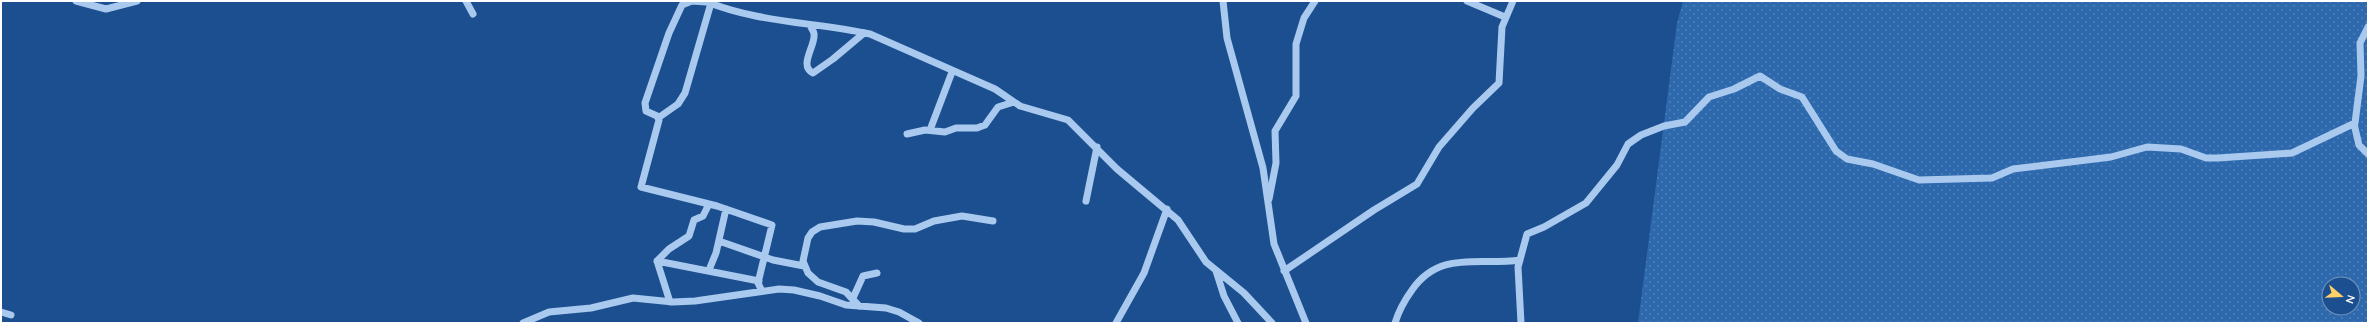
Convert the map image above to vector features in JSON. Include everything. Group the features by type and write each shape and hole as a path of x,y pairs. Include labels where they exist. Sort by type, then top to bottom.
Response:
{"street":[{"path":"76,2 106,9 137,1"},
{"path":"466,1 473,14"},
{"path":"658,118 646,111 645,103 669,33 682,5 692,1 707,2 772,20 864,33 904,48 952,72 995,89 1024,108 1043,111 1068,120 1097,147 1117,169 1167,209 1182,226 1199,254 1216,272 1244,293 1272,323"},
{"path":"1223,1 1228,38 1261,161 1274,244 1306,323"},
{"path":"1268,204 1276,163 1275,131 1296,96 1296,44 1304,18 1315,1"},
{"path":"1468,1 1505,18"},
{"path":"1284,270 1420,180 1439,147 1473,108 1499,83 1501,33 1505,18 1514,1"},
{"path":"707,2 685,93 678,104 658,118 641,188 709,204 772,225 763,257 759,281 759,286 762,291"},
{"path":"810,25 814,36 809,52 808,66 813,73 833,59 864,33"},
{"path":"2368,27 2360,43 2361,76 2354,124 2359,145 2368,154"},
{"path":"930,130 952,72"},
{"path":"1521,323 1518,276 1520,260 1527,234 1544,227 1586,203 1617,165 1630,142 1654,129 1685,122 1709,96 1734,89 1759,76 1780,89 1802,97 1836,151 1842,157 1883,167 1918,180 1992,178 2013,169 2110,157 2147,147 2181,149 2206,158 2239,158 2281,155 2292,153 2354,124"},
{"path":"907,134 930,130 945,132 956,128 982,127 998,107 1014,102"},
{"path":"1086,201 1097,147"},
{"path":"657,261 689,236 694,220 703,216 709,204"},
{"path":"709,270 719,240 726,209"},
{"path":"1116,323 1144,273 1167,209"},
{"path":"859,306 846,292 812,278 804,266 804,251 808,238 812,232 820,227 857,221 915,229 934,221 962,216 993,221"},
{"path":"719,240 763,257 804,266"},
{"path":"1395,323 1401,306 1415,285 1431,269 1450,263 1520,260"},
{"path":"657,261 759,281"},
{"path":"657,261 670,302"},
{"path":"1216,272 1224,296 1238,323"},
{"path":"853,298 863,276 877,273"},
{"path":"523,323 549,312 592,308 633,298 670,302 695,302 762,291 794,290 839,303 899,312 919,323"},
{"path":"1,312 11,316"}],"shaded area":[{"path":"1683,1 2368,1 2368,323 1638,323 1677,23"}]}
